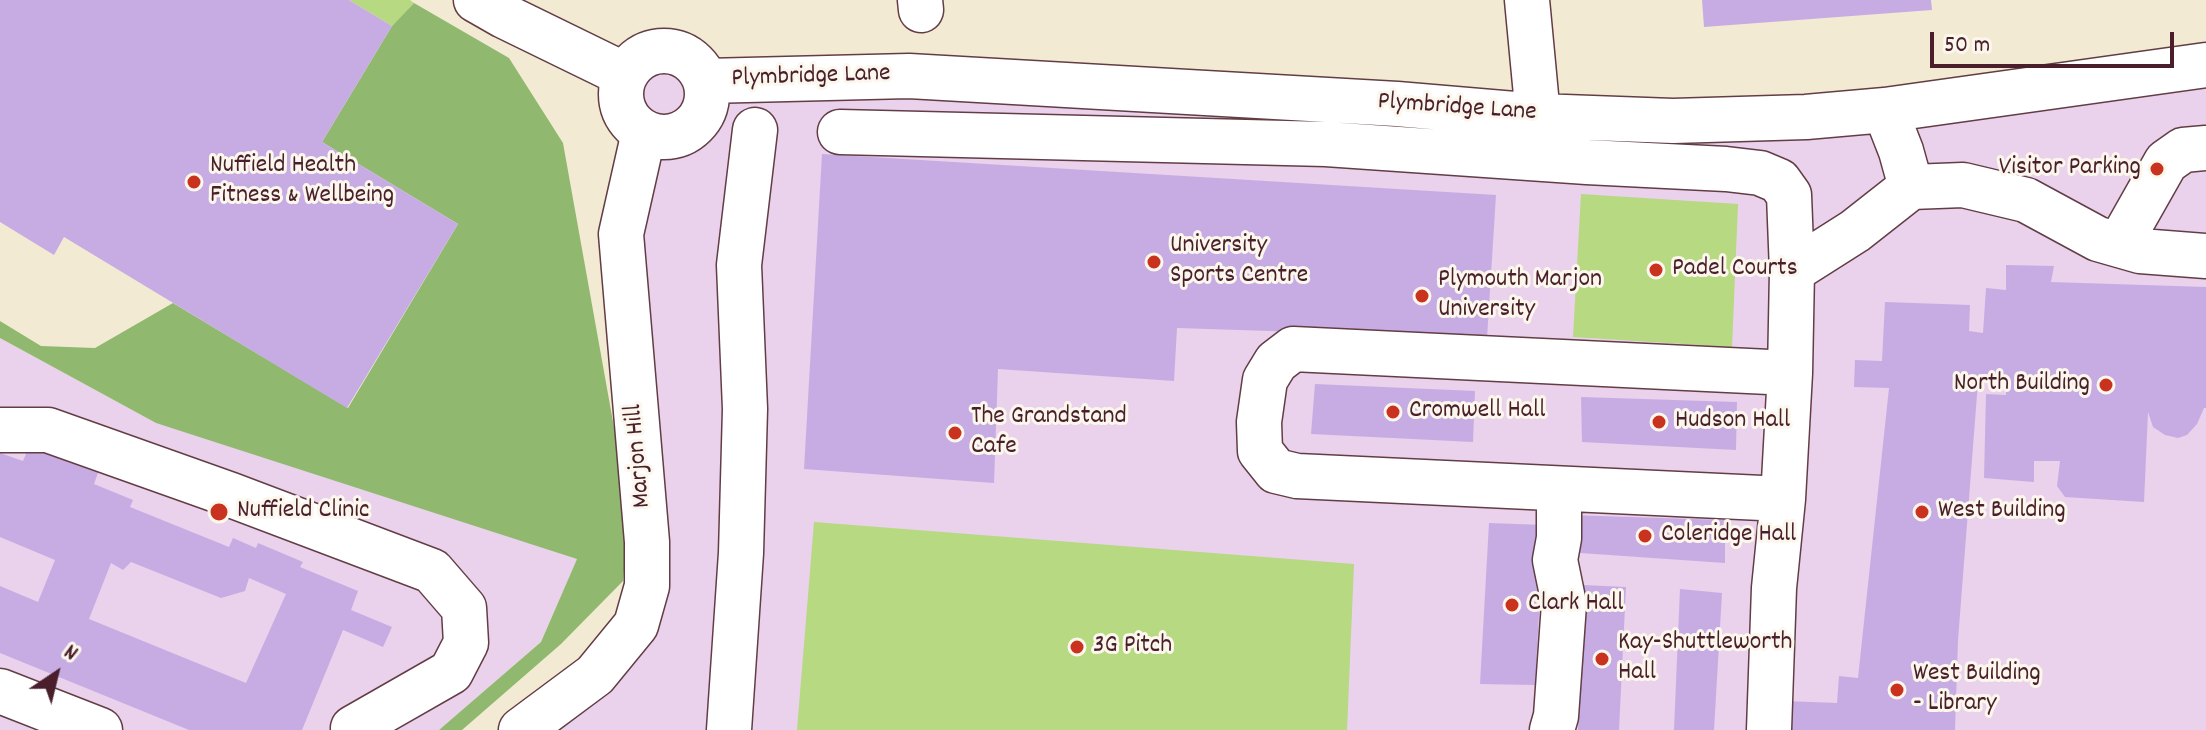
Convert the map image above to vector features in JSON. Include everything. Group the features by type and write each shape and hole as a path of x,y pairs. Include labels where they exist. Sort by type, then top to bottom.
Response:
{"street":[{"path":"476,0 625,75"},
{"path":"1527,0 1538,116"},
{"path":"657,51 684,55 696,64 706,81 707,103 692,128 679,135 665,137 644,132 629,119 623,107 621,88 625,75 632,64 644,55 657,51"},
{"name":"Plymbridge Lane","path":"706,81 909,76 1397,104 1538,116 1673,121 1806,117 1885,110 2206,65"},
{"path":"1885,110 1911,187"},
{"path":"729,730 741,553 745,409 739,265 755,130"},
{"name":"Marjon Hill","path":"521,730 595,675 636,625 647,586 647,542 621,234 644,132"},
{"path":"840,132 1326,144 1760,173 1779,181 1789,195 1792,271 1790,373 1774,588 1769,730"},
{"path":"2119,245 2166,162 2183,150 2206,148"},
{"path":"1792,271 1855,231 1911,187 1963,185 2026,200 2098,239 2140,251 2206,256"},
{"path":"1783,499 1297,476 1276,471 1260,451 1259,422 1265,380 1276,362 1293,349 1790,373"},
{"path":"0,430 48,430 432,571 464,608 466,643 451,672 353,728"},
{"path":"1552,730 1556,716 1564,604 1555,560 1559,538 1559,489"},
{"path":"0,691 100,730"}],"shaded area":[{"name":"Plymouth Marjon University","path":"632,64 1269,120 2206,82 2206,730 560,730 636,625 641,471"},
{"name":"Nuffield Clinic","path":"0,338 156,423 300,465 577,559 541,642 439,730 0,730"}],"green space":[{"path":"349,0 410,0 414,3 392,26"},
{"path":"414,3 509,58 563,143 629,511 623,581 561,644 462,730 439,730 541,642 577,559 156,423 0,338 0,321 41,346 95,348 173,303 348,408 458,224 322,142 392,26"},
{"name":"Padel Courts","path":"1581,194 1738,204 1732,347 1573,337"},
{"name":"3G Pitch","path":"814,522 1354,564 1347,730 797,730"}],"building":[{"name":"Nuffield Health Fitness & Wellbeing","path":"0,0 349,0 392,26 322,142 458,224 347,408 64,237 54,255 0,222"},
{"path":"1702,0 1931,0 1932,10 1704,27"},
{"name":"University Sports Centre","path":"822,154 1496,195 1487,338 1177,328 1174,381 998,369 994,483 804,469"},
{"path":"2006,265 2054,266 2051,282 2206,287 2206,408 2187,435 2178,438 2165,435 2153,427 2148,412 2144,502 2065,497 2057,486 2060,461 2034,461 2034,482 1984,478 1986,394 2006,395 2006,383 1978,382 1958,640 1955,730 1783,730 1785,701 1837,703 1839,676 1858,678 1889,388 1854,387 1855,360 1882,361 1885,302 1970,305 1969,331 1983,333 1986,288 2006,290"},
{"name":"Cromwell Hall","path":"1315,384 1475,391 1473,442 1311,434"},
{"name":"Hudson Hall","path":"1581,397 1737,402 1736,450 1582,442"},
{"path":"31,442 99,470 94,484 133,500 130,507 229,547 233,538 256,548 258,543 303,562 300,567 358,591 351,610 392,627 383,647 343,630 302,730 189,730 0,653 0,586 38,602 55,560 0,537 0,453 23,461","holes":["131,562 221,598 245,591 249,578 286,594 246,683 89,619 111,563 123,570"]},
{"name":"Coleridge Hall","path":"1567,515 1725,520 1725,563 1566,552"},
{"name":"Clark Hall","path":"1489,523 1544,525 1535,685 1480,684"},
{"name":"Kay-Shuttleworth Hall","path":"1583,585 1626,587 1619,730 1578,730"},
{"path":"1680,589 1722,593 1714,730 1674,730"}],"place":[{"name":"Visitor Parking","path":"2157,169"},
{"name":"Nuffield Health Fitness & Wellbeing","path":"194,182"},
{"name":"University Sports Centre","path":"1154,262"},
{"name":"Padel Courts","path":"1656,270"},
{"name":"Plymouth Marjon University","path":"1422,296"},
{"name":"North Building","path":"2106,385"},
{"name":"Cromwell Hall","path":"1393,412"},
{"name":"Hudson Hall","path":"1659,422"},
{"name":"The Grandstand Cafe","path":"955,433"},
{"name":"Nuffield Clinic","path":"219,512"},
{"name":"West Building","path":"1922,512"},
{"name":"Coleridge Hall","path":"1645,536"},
{"name":"Clark Hall","path":"1512,605"},
{"name":"3G Pitch","path":"1077,647"},
{"name":"Kay-Shuttleworth Hall","path":"1602,659"},
{"name":"West Building - Library","path":"1897,690"}]}
